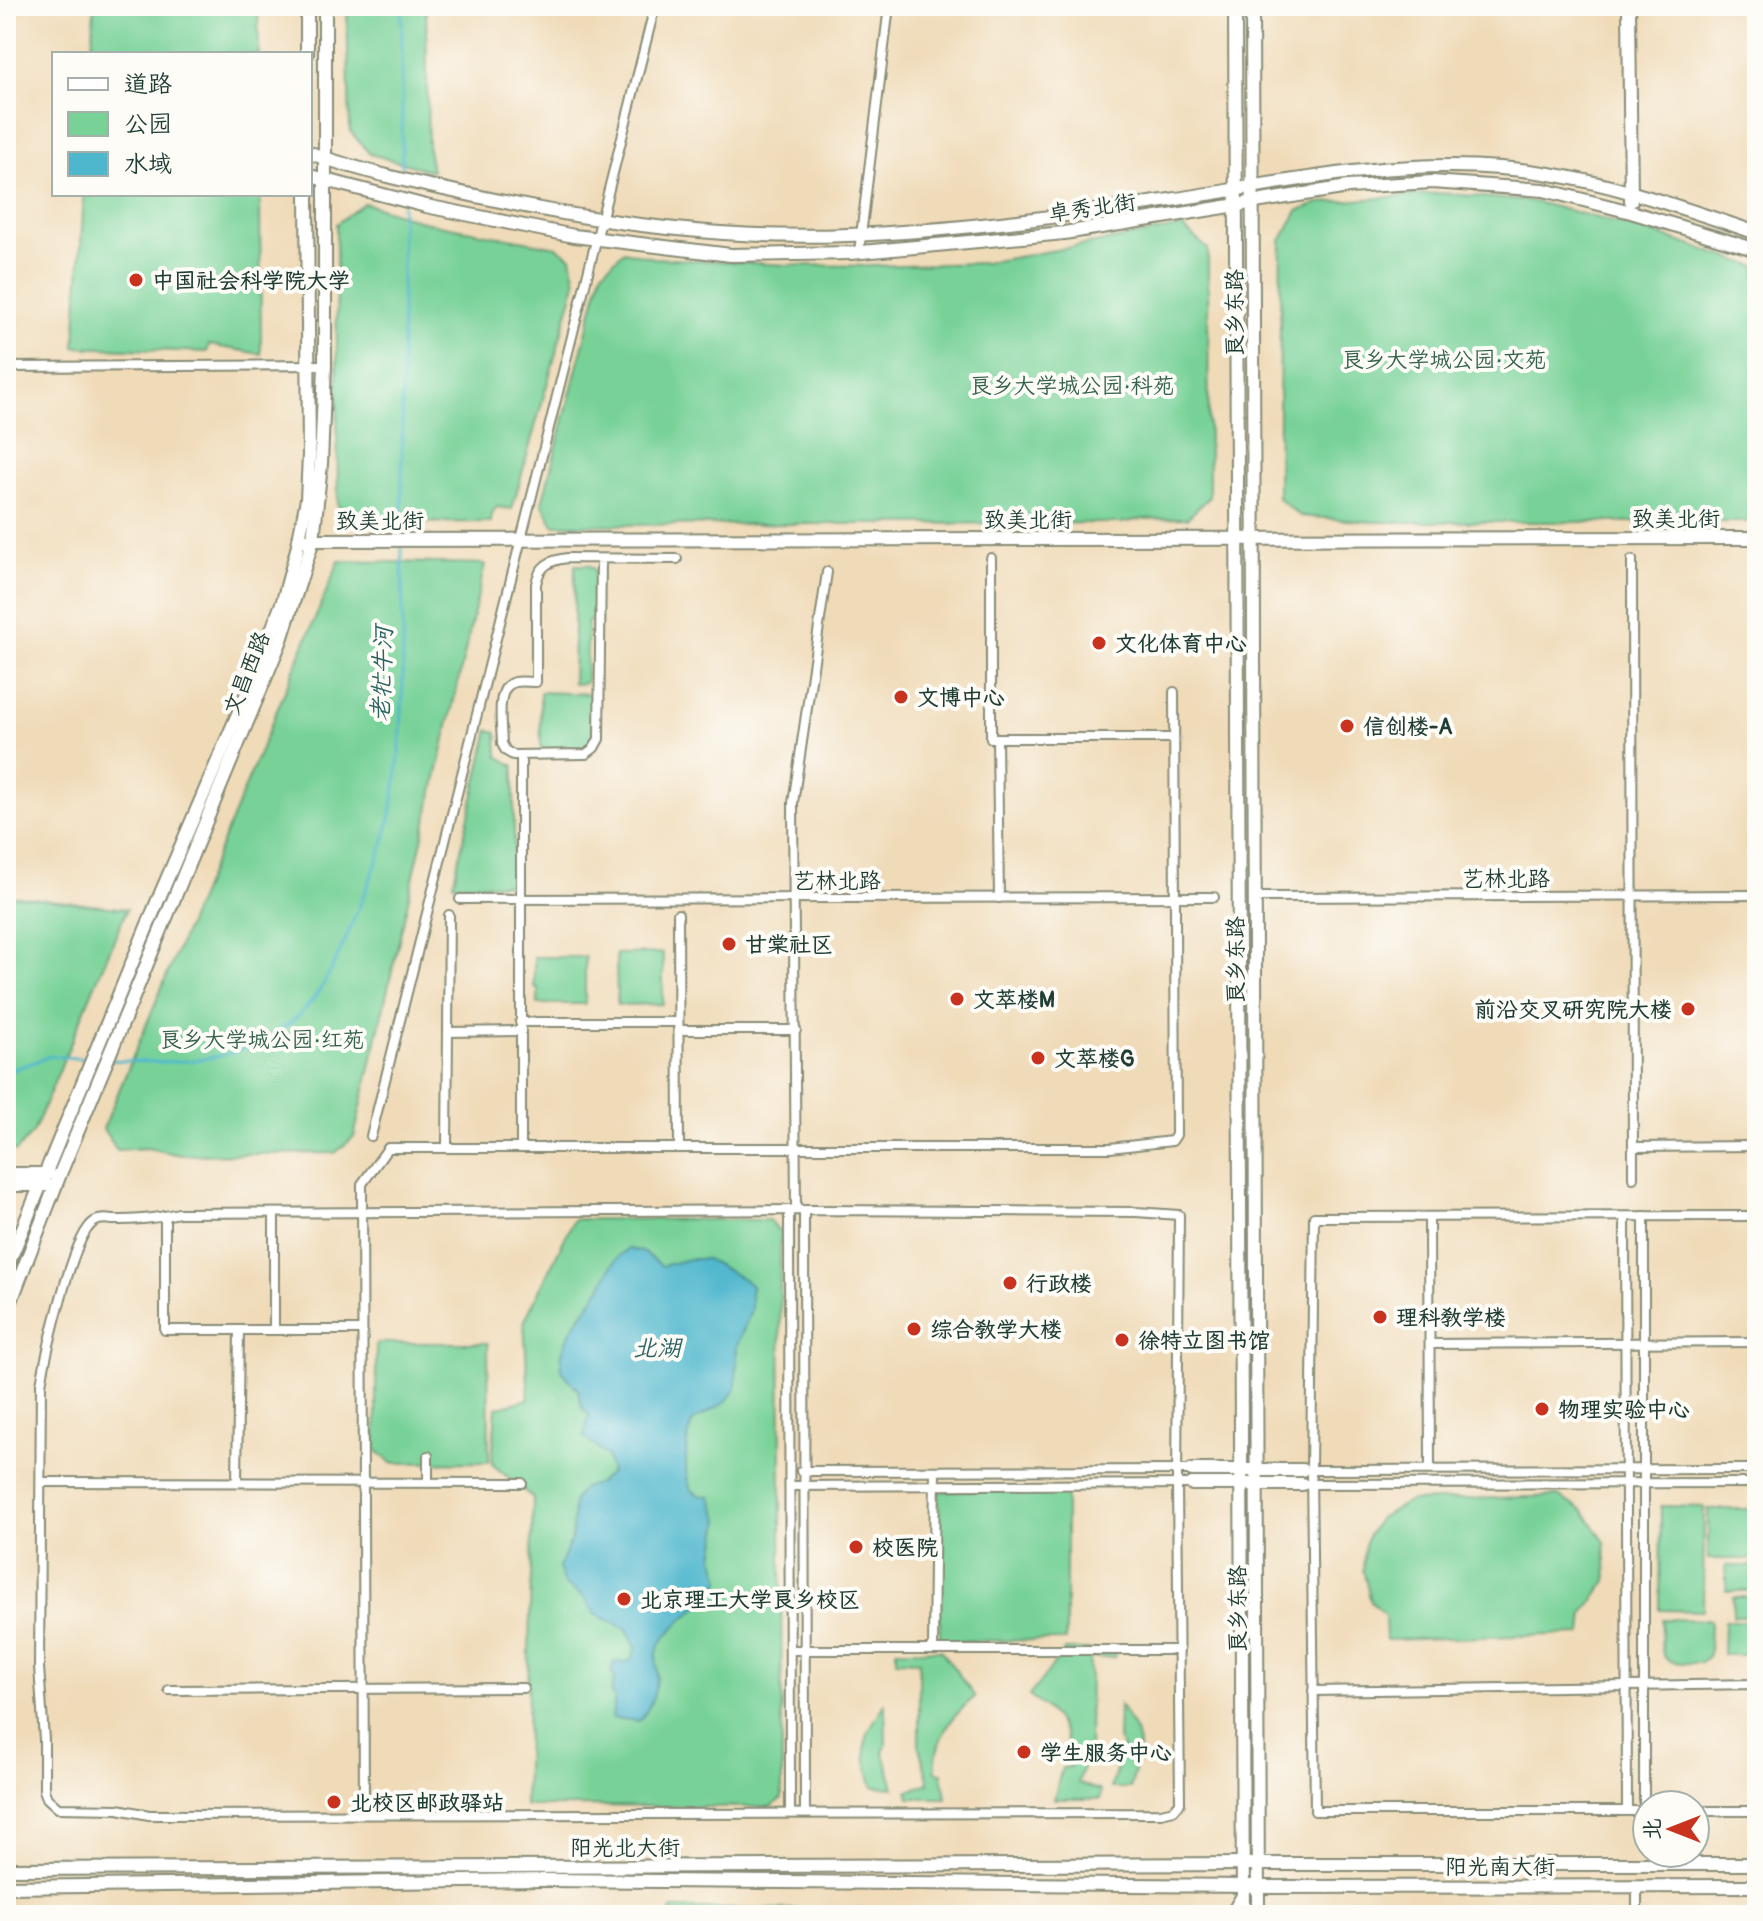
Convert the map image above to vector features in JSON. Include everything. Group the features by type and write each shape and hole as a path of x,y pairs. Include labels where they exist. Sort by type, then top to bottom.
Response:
{"main road":[{"path":"307,6 307,52"},
{"name":"文昌西路","path":"6,1314 58,1180 281,640 313,540 321,464 325,365 317,178 324,158 325,6"},
{"name":"良乡东路","path":"1235,6 1238,539 1256,1470 1258,1915"},
{"name":"良乡东路","path":"1243,1889 1242,1477 1255,897 1252,6"},
{"path":"1629,6 1631,212"},
{"name":"卓秀北街","path":"312,154 426,186 533,208 644,226 741,235 861,234 1047,217 1379,167 1459,166 1504,168 1548,175 1631,195 1757,233"},
{"name":"卓秀北街","path":"317,178 426,206 597,240 731,255 859,252 1064,233 1254,201 1384,184 1478,183 1544,190 1631,212 1757,250"},
{"name":"文昌西路","path":"6,1269 283,601 299,540 309,470 307,196"},
{"name":"致美北街","path":"299,540 1757,538"},
{"path":"6,1174 41,1180"},
{"path":"6,1185 58,1180"},
{"path":"1192,1470 1242,1477 1256,1484 1307,1477"},
{"path":"1192,1484 1242,1477 1256,1470 1307,1477"},
{"name":"阳光南大街","path":"1244,1864 1757,1864"},
{"name":"阳光北大街","path":"6,1869 1244,1864"},
{"name":"阳光北大街","path":"6,1887 546,1880 1243,1889"},
{"name":"阳光南大街","path":"1243,1889 1757,1886"},
{"path":"1243,1889 1243,1915"}],"street":[{"path":"371,1136 655,6"},
{"path":"859,252 889,6"},
{"path":"6,367 325,365"},
{"path":"991,558 991,738 1174,738"},
{"path":"601,559 599,739 586,754 521,756 506,751 502,744 502,693 507,685 514,682 536,682 537,576 544,566 558,559 601,559 677,559"},
{"path":"1632,560 1633,1178"},
{"path":"790,1812 790,1472 797,1148 793,803 827,572"},
{"path":"364,1814 362,1184 388,1148 1110,1148 1172,1141 1176,1135 1174,692"},
{"path":"997,738 999,898"},
{"path":"521,756 521,1148"},
{"name":"艺林北路","path":"1255,897 1757,895"},
{"name":"艺林北路","path":"460,899 1214,897"},
{"path":"678,914 679,1148"},
{"path":"447,1148 449,915"},
{"path":"448,1032 520,1027 678,1026 796,1030"},
{"path":"1633,1147 1757,1146"},
{"path":"796,1210 805,1471 805,1812"},
{"path":"796,1210 1179,1215 1177,1484 1180,1803 1174,1810 1161,1813 149,1815 118,1809 58,1808 47,1798 44,1790 39,1667 41,1384 63,1288 86,1231 93,1222 102,1219 147,1221 179,1213 796,1210"},
{"path":"274,1213 274,1330"},
{"path":"165,1216 165,1330 362,1330"},
{"path":"1644,1216 1646,1789"},
{"path":"1307,1477 1430,1469 1756,1469 1757,1216 1314,1217 1307,1477 1315,1811 1631,1811"},
{"path":"1429,1217 1430,1469"},
{"path":"1625,1217 1627,1811"},
{"path":"237,1482 239,1330"},
{"path":"1430,1344 1756,1342"},
{"path":"428,1456 428,1482"},
{"path":"790,1472 1192,1470"},
{"path":"933,1650 935,1471"},
{"path":"1307,1477 1757,1483"},
{"path":"41,1482 522,1483"},
{"path":"791,1486 1192,1484"},
{"path":"791,1650 1179,1650"},
{"path":"1313,1691 1757,1684"},
{"path":"169,1690 523,1688"},
{"path":"1711,1811 1757,1811"},
{"path":"1637,1886 1637,1915"},
{"path":"1229,1915 1243,1889"}],"green space":[{"path":"94,6 258,6 259,52 92,52"},
{"path":"347,6 426,6 428,149 432,171 370,154 350,131"},
{"name":"良乡大学城公园·文苑","path":"1441,193 1536,202 1647,231 1757,267 1757,522 1372,522 1300,516 1278,498 1281,241 1298,211 1319,203"},
{"path":"84,196 260,196 261,354 209,345 207,352 75,347"},
{"path":"364,203 428,223 557,247 571,257 576,282 512,509 496,507 491,522 366,523 338,506 336,224"},
{"name":"良乡大学城公园·科苑","path":"1182,227 1208,249 1209,498 1187,518 1121,523 554,525 542,503 602,272 624,251 654,258 789,265 984,263"},
{"name":"良乡大学城公园·红苑","path":"339,561 485,564 354,1137 335,1153 181,1155 147,1148 117,1150 103,1129"},
{"path":"575,565 589,565 595,570 595,620 588,621 586,683 573,684"},
{"path":"540,692 593,694 592,741 578,751 541,751"},
{"path":"489,730 497,732 498,756 514,766 514,884 453,884"},
{"path":"6,895 127,909 33,1133 16,1151 6,1152"},
{"path":"663,953 663,1004 617,1005 616,954"},
{"path":"534,957 585,957 585,1004 538,1004 538,988 534,987"},
{"path":"574,1219 769,1220 780,1232 782,1798 771,1807 525,1806 533,1498 492,1464 496,1408 529,1399 524,1322"},
{"path":"376,1343 488,1343 489,1462 391,1463 376,1450"},
{"path":"939,1491 1066,1491 1066,1640 940,1641"},
{"path":"1558,1496 1584,1511 1605,1542 1607,1581 1584,1613 1582,1634 1386,1640 1385,1615 1371,1602 1363,1570 1365,1542 1378,1519 1410,1501"},
{"path":"1661,1506 1704,1507 1703,1611 1660,1610"},
{"path":"1708,1509 1757,1509 1757,1559 1708,1559"},
{"path":"1726,1566 1757,1566 1757,1591 1726,1591"},
{"path":"1733,1597 1757,1597 1757,1616 1733,1616"},
{"path":"1662,1619 1710,1620 1709,1655 1701,1663 1676,1662 1665,1657 1661,1643"},
{"path":"1724,1621 1757,1621 1757,1655 1723,1655"},
{"path":"896,1650 941,1650 975,1697 951,1721 937,1750 936,1772 942,1773 946,1798 909,1798 908,1791 929,1783 919,1747 919,1661 896,1660"},
{"path":"1065,1650 1115,1650 1115,1657 1090,1658 1089,1749 1078,1783 1101,1791 1100,1799 1054,1799 1062,1768 1070,1767 1068,1744 1054,1717 1029,1696"},
{"path":"885,1704 886,1746 883,1750 894,1788 873,1787 866,1762 868,1735"},
{"path":"1119,1705 1139,1744 1130,1788 1111,1788 1123,1747 1118,1739"},
{"path":"672,1909 916,1909 915,1915 671,1915"}],"water":[{"name":"北湖","path":"629,1249 642,1252 662,1266 689,1259 706,1259 751,1286 751,1310 737,1346 736,1388 726,1402 693,1421 687,1446 689,1484 696,1493 710,1496 720,1520 714,1556 721,1579 707,1599 671,1630 658,1649 654,1693 639,1721 612,1718 615,1698 611,1693 615,1676 611,1673 614,1662 626,1663 632,1659 636,1648 627,1629 595,1614 583,1596 564,1584 559,1568 572,1537 574,1500 583,1488 599,1483 611,1472 607,1456 584,1437 589,1415 582,1407 579,1391 561,1370 561,1359 573,1327 614,1262"}],"waterway":[{"name":"老牤牛河","path":"402,6 402,174"},
{"name":"老牤牛河","path":"402,205 402,538"},
{"name":"老牤牛河","path":"111,1060 158,1062 204,1059 249,1047 290,1023 310,1003 326,979 373,873 390,818 396,784 402,716 402,545"},
{"name":"老牤牛河","path":"6,1072 51,1056 87,1059"}],"place":[{"name":"中国社会科学院大学","path":"136,280"},
{"name":"文化体育中心","path":"1099,643"},
{"name":"文博中心","path":"901,697"},
{"name":"信创楼-A","path":"1347,726"},
{"name":"甘棠社区","path":"729,944"},
{"name":"文萃楼M","path":"957,999"},
{"name":"前沿交叉研究院大楼","path":"1688,1009"},
{"name":"文萃楼G","path":"1038,1058"},
{"name":"行政楼","path":"1010,1283"},
{"name":"理科教学楼","path":"1380,1317"},
{"name":"综合教学大楼","path":"914,1329"},
{"name":"徐特立图书馆","path":"1122,1340"},
{"name":"物理实验中心","path":"1542,1409"},
{"name":"校医院","path":"856,1547"},
{"name":"北京理工大学良乡校区","path":"624,1599"},
{"name":"学生服务中心","path":"1024,1752"},
{"name":"北校区邮政驿站","path":"334,1802"}]}
